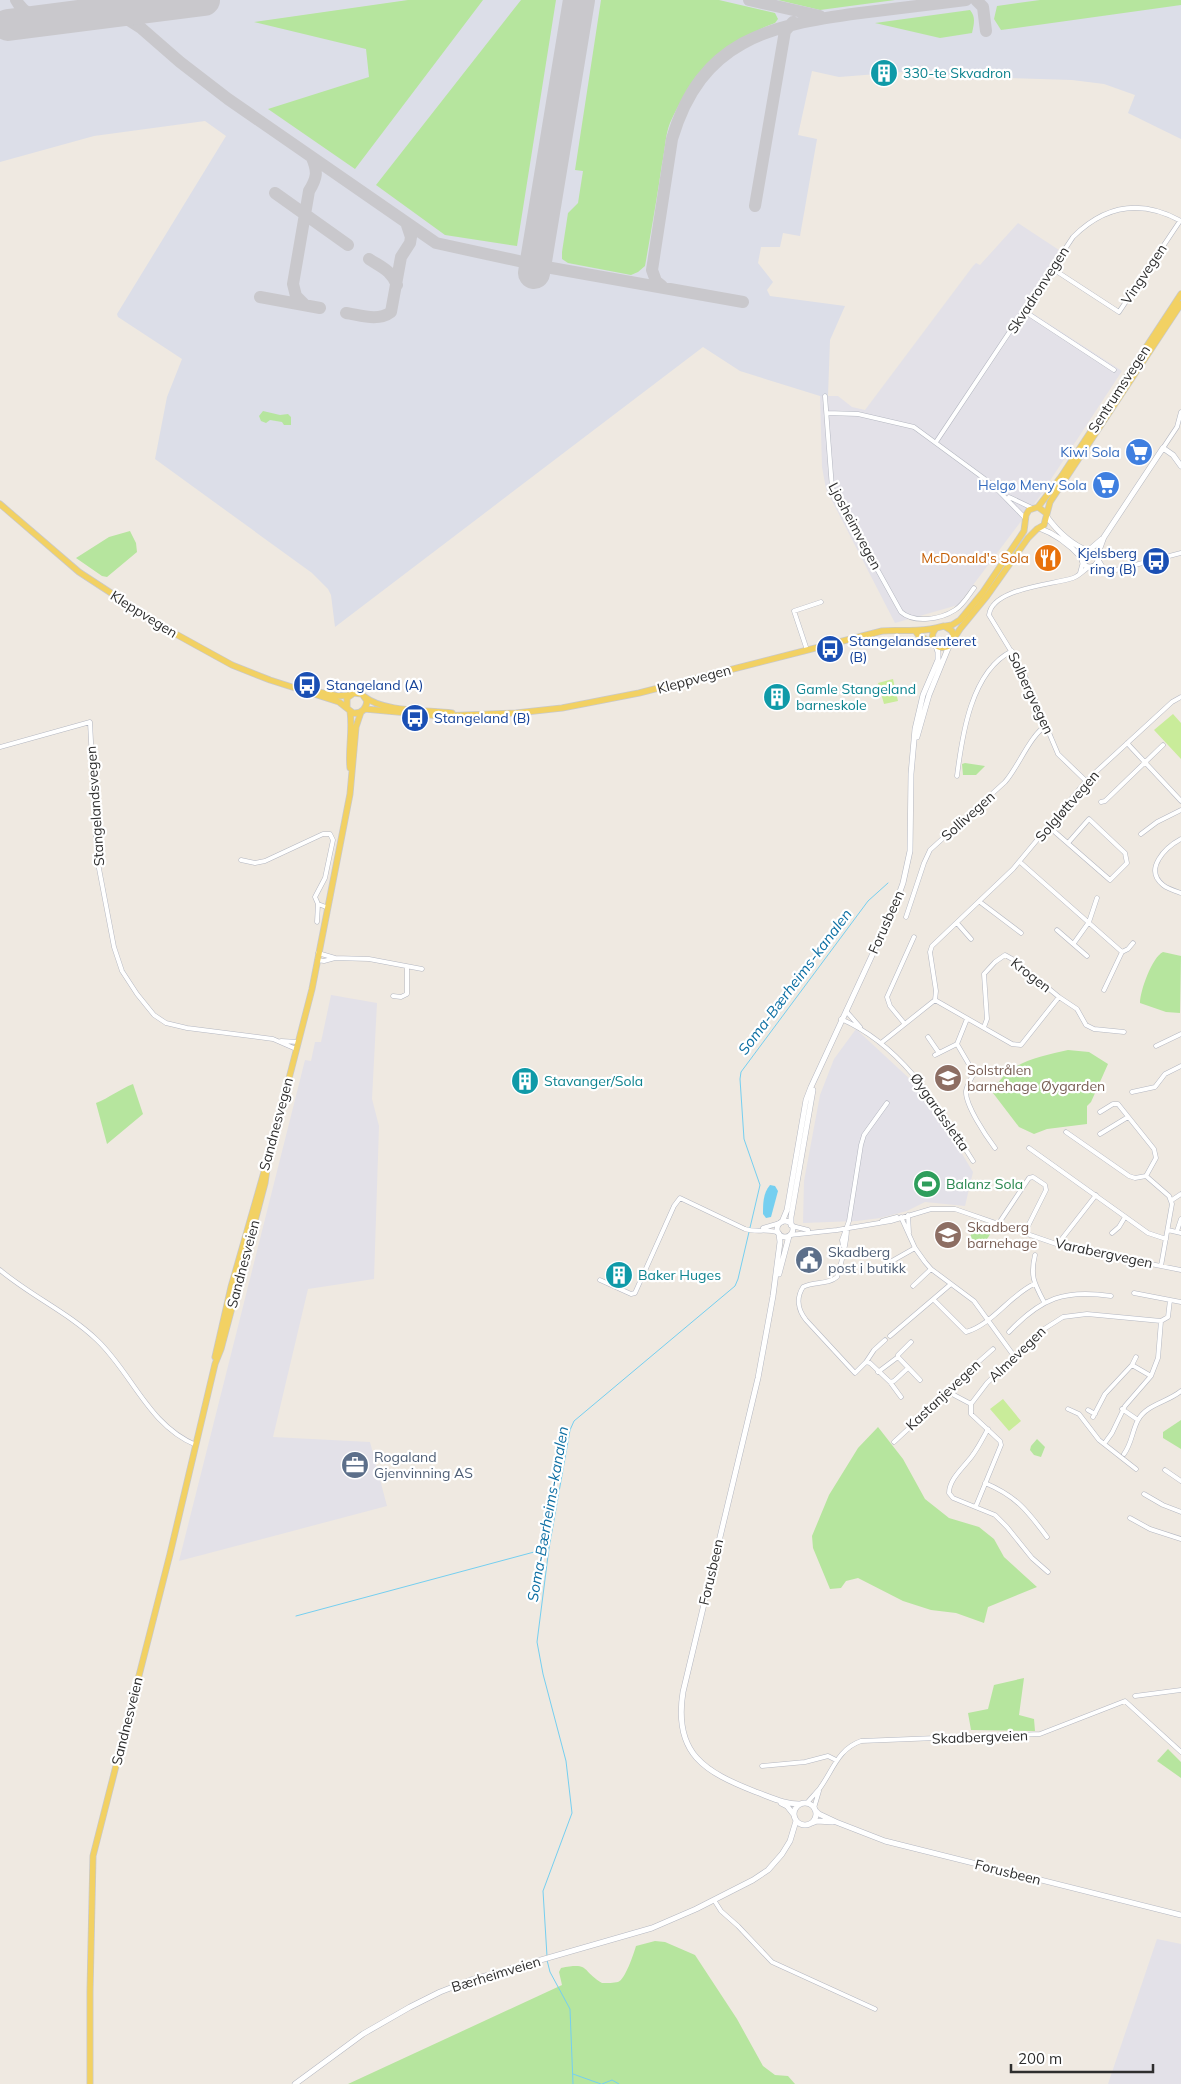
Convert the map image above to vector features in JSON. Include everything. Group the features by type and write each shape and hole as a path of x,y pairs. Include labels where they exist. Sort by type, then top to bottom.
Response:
{"main road":[{"name":"Sentrumsvegen","path":"944,626 952,625 960,620 972,608 1020,538 1027,512 1035,508 1046,498 1067,469 1181,294"},
{"name":"Sentrumsvegen","path":"954,638 987,596 1028,538 1044,525 1050,502 1181,304"},
{"path":"1082,560 1088,551 1104,537 1164,448 1173,455 1181,466"},
{"name":"Kleppvegen","path":"0,504 73,567 163,627 232,665 270,680 339,702 348,709 363,711 441,716 516,713 584,705 639,694 882,631 916,632 936,628"},
{"path":"1035,508 1047,515 1062,534 1079,547 1092,551 1098,557"},
{"path":"1026,520 1031,527 1050,532 1091,566 1098,557 1104,537"},
{"path":"944,626 952,631 954,638 949,646 942,648 935,645 932,635 936,628 944,626"},
{"name":"Kleppvegen","path":"916,632 935,645"},
{"name":"Forusbeen","path":"836,1822 817,1821 809,1824 800,1824 787,1806 727,1780 703,1765 687,1742 683,1732 680,1712 682,1692 758,1378 773,1296 780,1242 778,1230 787,1210 806,1100 841,1019 894,908 906,872 910,840 914,730 920,706 939,656 935,645"},
{"name":"Forusbeen","path":"913,754 929,695 949,646"},
{"name":"Kleppvegen","path":"308,691 338,696 358,693 369,701 390,706 468,714"},
{"path":"348,709 346,702 350,694"},
{"path":"363,711 366,701 365,697"},
{"name":"Sandnesvegen","path":"348,709 352,722 349,753 351,778"},
{"name":"Sandnesvegen","path":"231,1287 268,1162 312,989 351,778 356,726 363,711"},
{"name":"Forusbeen","path":"773,1296 792,1225 791,1216 815,1079"},
{"name":"Sandnesveien","path":"90,2084 93,1856 169,1558 215,1364 221,1349 265,1183 268,1162"},
{"path":"781,1223 789,1222 792,1225"},
{"path":"779,1234 782,1236 790,1235"},
{"name":"Sandnesveien","path":"215,1364 216,1349 231,1287"},
{"name":"Forusbeen","path":"774,1799 804,1804 836,1822 903,1846 1181,1916"},
{"path":"790,1841 796,1807 804,1804"},
{"path":"790,1841 802,1828 815,1819 815,1809"},
{"name":"Bærheimveien","path":"295,2084 363,2034 440,1992 478,1978 630,1936 676,1918 714,1900 768,1870 790,1841"}],"street":[{"name":"Skvadronvegen","path":"936,442 1073,237 1086,224 1108,212 1136,208 1160,212 1180,221"},
{"name":"Vingvegen","path":"1053,269 1119,312 1180,221"},
{"path":"1024,311 1114,370"},
{"name":"Ljosheimvegen","path":"825,396 832,488 899,609 909,618 920,620 951,612 964,602 974,588"},
{"path":"1164,448 1177,427 1181,412"},
{"path":"827,413 858,414 914,427 965,463 1003,494 1026,520"},
{"path":"1003,494 1035,508"},
{"path":"1091,566 1104,570 1116,570 1181,553"},
{"path":"1098,557 1104,570"},
{"path":"1080,573 1082,560"},
{"name":"Solbergvegen","path":"1086,781 1061,757 1022,669 989,617 989,611 995,602 1020,591 1071,578 1091,566"},
{"path":"807,650 794,611 821,602"},
{"path":"957,776 964,726 978,690 998,660 1012,652"},
{"name":"Solgløttvegen","path":"935,1000 936,988 931,950 1020,862 1086,781 1172,702 1181,697"},
{"name":"Stangelandsvegen","path":"0,747 90,722 97,858 114,947 122,971 154,1015 166,1023 187,1028 298,1042"},
{"name":"Sollivegen","path":"906,917 930,850 1005,782 1012,774 1038,731 1047,725"},
{"path":"1127,743 1181,799"},
{"path":"1101,802 1105,801 1163,746"},
{"path":"1141,834 1157,822 1181,810"},
{"path":"1048,826 1110,880 1127,863 1125,853 1088,819 1068,843"},
{"path":"241,860 255,863 265,861 323,834 330,834 333,840 325,878 315,897 318,904 317,922"},
{"path":"1181,839 1163,852 1156,864 1156,875 1169,888 1181,893"},
{"path":"1020,862 1122,952"},
{"path":"1074,943 1089,922 1097,898"},
{"path":"980,902 1022,933"},
{"path":"318,904 326,907"},
{"path":"957,923 971,939"},
{"path":"1057,930 1087,956"},
{"path":"904,1023 887,1001 887,997 914,937"},
{"path":"1104,990 1122,952 1128,950 1133,943"},
{"path":"318,953 335,958 369,959 422,969"},
{"name":"Krogen","path":"984,1027 987,1019 984,974 1004,955 1014,960 1059,997 1077,1008 1089,1028 1124,1032"},
{"path":"317,960 324,961 335,958"},
{"path":"393,996 402,997 407,994 407,967"},
{"path":"881,1043 935,1000 1012,1044 1021,1045 1059,997"},
{"name":"Øygardssletta","path":"846,1011 860,1027 881,1043 914,1074 973,1161"},
{"name":"Øygardssletta","path":"841,1019 860,1027"},
{"path":"928,1037 937,1054 957,1044 967,1019"},
{"path":"1156,1046 1181,1034"},
{"name":"Stangelandsvegen","path":"282,1041 296,1049"},
{"path":"957,1044 974,1073 966,1095 977,1121 994,1148"},
{"path":"1132,1092 1155,1087 1164,1074 1181,1066"},
{"path":"885,1340 855,1372 806,1320 799,1308 800,1292 803,1287 808,1284 831,1281 837,1277 846,1240 861,1145 864,1135 887,1102"},
{"path":"1100,1112 1116,1104 1121,1107 1150,1142 1156,1155 1146,1176"},
{"path":"1100,1134 1128,1117"},
{"path":"1066,1132 1129,1176 1136,1178 1146,1176"},
{"path":"1029,1148 1148,1233 1166,1239"},
{"path":"999,1223 1028,1178 1033,1176 1045,1185 1046,1190 1027,1228"},
{"path":"1146,1176 1172,1200 1161,1266"},
{"path":"1172,1200 1181,1194"},
{"path":"1061,1240 1096,1195"},
{"path":"600,1280 631,1294 635,1293 674,1206 680,1198 745,1229 752,1231 768,1230 779,1234"},
{"name":"Varabergvegen","path":"817,1231 847,1229 890,1218 943,1208 955,1209 1080,1251 1181,1270"},
{"path":"908,1215 909,1235"},
{"path":"901,1217 915,1248 931,1269 974,1300 1014,1356"},
{"path":"1112,1233 1119,1227 1125,1217"},
{"path":"1168,1230 1179,1232 1181,1219"},
{"path":"761,1230 781,1223"},
{"path":"792,1225 802,1230 817,1231"},
{"path":"790,1235 817,1231"},
{"path":"885,1265 915,1248"},
{"path":"1035,1254 1032,1270 1034,1284 1044,1302"},
{"path":"913,1286 931,1269"},
{"path":"0,1270 21,1288 75,1322 91,1335 110,1353 144,1402 160,1420 180,1436 196,1445"},
{"path":"890,1336 951,1284"},
{"path":"934,1300 966,1332 989,1319 1021,1290 1034,1284"},
{"path":"1009,1332 1033,1309 1044,1302 1074,1294 1091,1293 1112,1296"},
{"path":"1134,1293 1181,1302"},
{"path":"1104,1444 1112,1433 1122,1409 1151,1376 1158,1358 1161,1321 1168,1317 1170,1300"},
{"name":"Almevegen","path":"971,1404 986,1383 1047,1326 1071,1316 1087,1314 1161,1321"},
{"path":"878,1372 898,1357 911,1342"},
{"name":"Kastanjevegen","path":"894,1442 952,1390 960,1379 993,1348"},
{"path":"898,1357 920,1380"},
{"path":"1088,1410 1094,1416 1105,1394 1132,1365 1136,1357"},
{"path":"866,1362 874,1366 901,1396"},
{"path":"1132,1365 1151,1376"},
{"path":"890,1382 894,1381 908,1368"},
{"path":"952,1390 954,1395 971,1404 971,1414 1000,1440 1001,1445 976,1506"},
{"path":"1124,1454 1132,1439 1138,1420 1154,1406 1181,1391"},
{"path":"1068,1409 1079,1414 1095,1436 1136,1469"},
{"path":"1122,1409 1138,1420"},
{"path":"988,1429 948,1490 953,1498 976,1506 999,1519 1032,1558 1048,1572"},
{"path":"1165,1470 1181,1481"},
{"path":"985,1483 1006,1492 1018,1501 1047,1537"},
{"path":"1144,1494 1164,1506 1181,1512"},
{"path":"1130,1518 1150,1529 1181,1539"},
{"path":"1135,1696 1181,1690"},
{"name":"Skadbergveien","path":"804,1804 820,1788 836,1760 847,1748 861,1741 1040,1734 1125,1701 1181,1752"},
{"path":"762,1766 805,1762 828,1756 836,1760"},
{"name":"Skadbergveien","path":"815,1809 820,1788"},
{"path":"714,1900 721,1911 772,1962 875,2009"}],"shaded area":[{"path":"0,0 1181,0 1181,139 1128,113 1135,95 1104,84 1072,80 1008,78 967,80 928,70 839,77 812,71 798,135 817,139 800,236 783,233 780,247 761,247 758,263 773,282 767,290 770,296 845,306 830,340 828,396 820,396 740,371 703,347 335,627 331,595 328,589 312,573 155,459 167,397 182,359 118,317 117,314 226,136 205,121 94,136 0,162"},
{"path":"1018,223 1062,252 1029,311 1122,371 1040,496 958,605 895,623 826,489 822,467 820,396 838,396 852,407 865,410 973,266 976,263 980,265"},
{"path":"331,995 377,1003 372,1099 379,1126 374,1279 308,1289 273,1437 370,1442 387,1506 179,1561 305,1060 311,1061 315,1042 321,1042"},
{"path":"856,1029 912,1081 944,1124 973,1172 965,1206 925,1202 907,1211 880,1218 857,1221 803,1223 804,1181 820,1095 834,1059"},
{"path":"1157,1939 1181,1944 1181,2084 1108,2084"}],"green space":[{"path":"408,0 483,0 355,169 268,109 369,77 366,49 254,22"},
{"path":"521,0 556,0 517,246 445,235 376,185"},
{"path":"601,0 719,0 775,13 778,19 775,23 757,30 726,50 712,62 688,90 670,123 667,133 645,266 631,275 568,263 562,259 568,213 578,203 583,171 575,170"},
{"path":"778,0 895,0 820,10"},
{"path":"1040,0 1181,0 1181,5 1001,30 994,19 997,6"},
{"path":"970,10 974,18 972,33 940,38 875,23"},
{"path":"263,411 280,415 288,414 291,417 291,425 284,425 282,422 270,420 266,423 261,421 259,416"},
{"path":"130,531 136,543 137,552 107,577 102,576 76,558 109,537"},
{"path":"893,679 898,701 884,704 878,683"},
{"path":"1173,714 1181,723 1181,759 1154,730"},
{"path":"962,764 985,766 976,775 963,775"},
{"path":"1163,952 1181,956 1180,1013 1166,1012 1140,1003 1147,975 1155,960"},
{"path":"1068,1050 1089,1052 1108,1064 1091,1102 1087,1106 1087,1124 1047,1129 1034,1134 1019,1127 993,1093 998,1083 1006,1074 1024,1062"},
{"path":"133,1084 143,1114 107,1144 96,1103"},
{"path":"974,1227 991,1233 985,1242 981,1239 974,1246 967,1245"},
{"path":"1003,1399 1021,1421 1009,1431 990,1409"},
{"path":"1181,1420 1181,1449 1163,1438 1163,1432"},
{"path":"878,1427 903,1459 925,1499 949,1518 979,1527 994,1539 1004,1557 1037,1587 988,1607 984,1623 956,1613 931,1610 903,1601 858,1578 846,1581 841,1588 830,1589 813,1548 812,1536 829,1495 858,1448"},
{"path":"1037,1439 1045,1447 1041,1457 1034,1455 1030,1450"},
{"path":"1024,1678 1019,1715 1034,1719 1035,1731 971,1730 968,1713 988,1709 994,1685"},
{"path":"1168,1749 1181,1762 1181,1778 1157,1761"},
{"path":"655,1941 665,1942 695,1955 737,2019 763,2066 775,2075 788,2076 795,2084 348,2084 562,1985 559,1972 561,1968 571,1966 582,1967 602,1983 618,1982 626,1972 636,1946"}],"water":[{"path":"770,1185 775,1186 778,1191 771,1217 766,1218 763,1214 763,1203"}],"waterway":[{"name":"Soma-Bærheims-kanalen","path":"547,1956 543,1891 572,1813 566,1761 543,1674 537,1642 549,1548 570,1430 574,1421 735,1286 760,1185 744,1139 741,1072 868,901 888,883"},
{"path":"296,1616 549,1548"},
{"name":"Soma-Bærheims-kanalen","path":"547,1960 550,1972 570,2009 573,2084"},
{"path":"573,2074 601,2084"},
{"path":"602,2084 612,2080 619,2084"}],"taxiway":[{"path":"16,0 29,14 48,20"},
{"path":"107,0 116,12 141,28 180,62 228,99 436,243 546,267 743,302"},
{"path":"749,0 820,16"},
{"path":"662,286 656,281 652,270 672,139 685,106 701,79 720,59 743,43 768,32 796,24 860,13 966,0"},
{"path":"976,0 983,7 986,31"},
{"path":"755,206 785,31 793,22"},
{"path":"305,305 296,296 293,284 309,191 316,175 312,158"},
{"path":"275,193 348,245"},
{"path":"346,313 380,317 391,312 401,257 410,243 411,237 407,225"},
{"path":"538,248 540,259 546,267"},
{"path":"369,259 389,272 397,285"},
{"path":"260,297 320,308"}],"runway":[{"path":"8,25 204,0"},
{"path":"534,273 579,0"}],"place":[{"name":"330-te Skvadron","path":"884,73"},
{"name":"Kiwi Sola","path":"1139,452"},
{"name":"Helgø Meny Sola","path":"1106,485"},
{"name":"McDonald's Sola","path":"1048,558"},
{"name":"Kjelsberg ring (B)","path":"1156,561"},
{"name":"Stangelandsenteret (B)","path":"830,649"},
{"name":"Stangeland (A)","path":"307,685"},
{"name":"Gamle Stangeland barneskole","path":"777,697"},
{"name":"Stangeland (B)","path":"415,718"},
{"name":"Solstrålen barnehage Øygarden","path":"948,1078"},
{"name":"Stavanger/Sola","path":"525,1081"},
{"name":"Balanz Sola","path":"927,1184"},
{"name":"Skadberg barnehage","path":"948,1235"},
{"name":"Skadberg post i butikk","path":"809,1260"},
{"name":"Baker Huges","path":"619,1275"},
{"name":"Rogaland Gjenvinning AS","path":"355,1465"}]}
